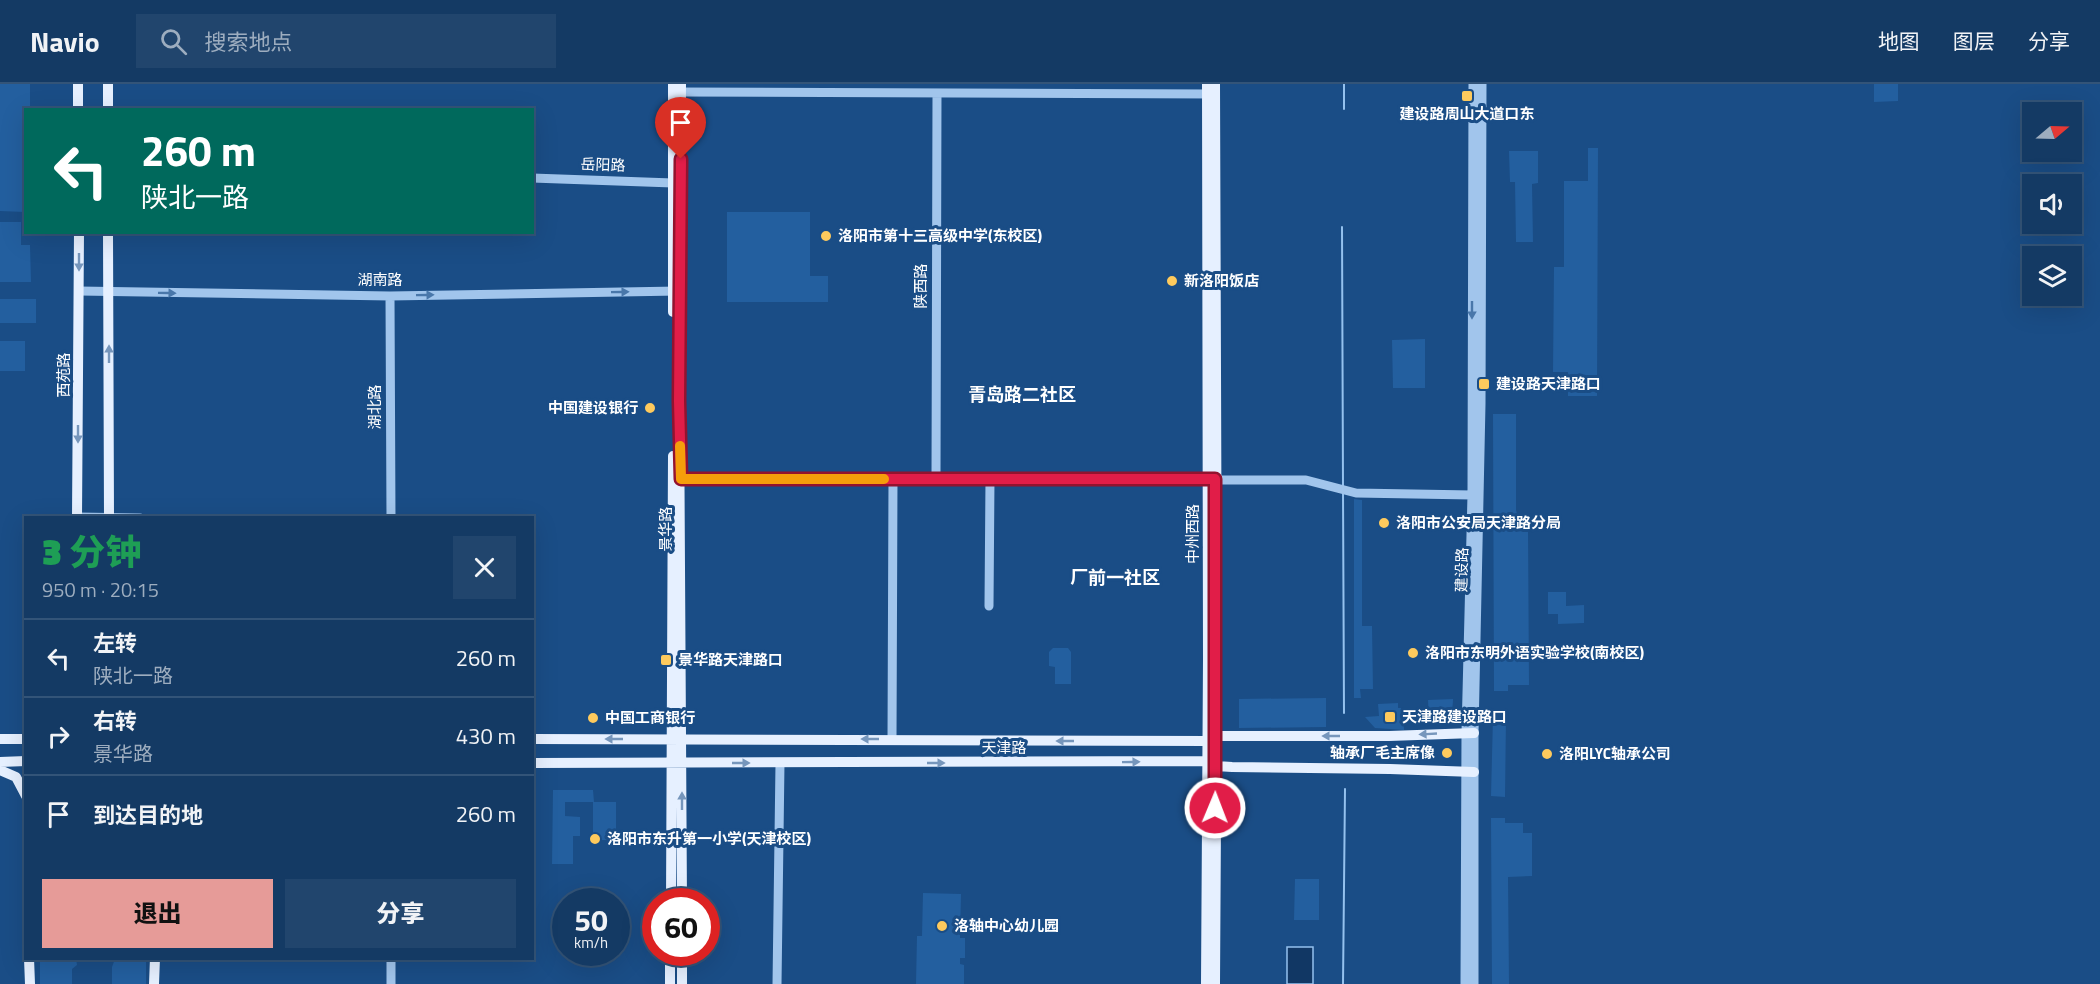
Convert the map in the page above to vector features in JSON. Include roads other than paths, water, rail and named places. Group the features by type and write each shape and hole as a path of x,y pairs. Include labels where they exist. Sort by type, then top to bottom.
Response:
{"main road":[{"path":"78,84 78,108"},
{"path":"108,84 108,108"},
{"name":"景华路","path":"676,291 673,183 677,88"},
{"name":"景华路","path":"677,88 677,763 681,888"},
{"name":"中州西路","path":"1206,984 1212,739 1211,89"},
{"name":"西苑路","path":"78,516 79,234"},
{"path":"108,234 109,516"},
{"name":"天津路","path":"534,739 1212,739 1470,733"},
{"path":"0,739 24,739"},
{"path":"0,762 24,761"},
{"name":"景华路","path":"671,888 677,763"},
{"name":"天津路","path":"534,764 1211,764 1470,772"},
{"name":"中州西路","path":"1211,764 1215,984"},
{"path":"0,770 16,777 24,792"},
{"path":"29,960 30,984"},
{"path":"154,984 155,960"},
{"path":"670,966 670,984"},
{"path":"682,966 682,984"}],"street":[{"name":"建设路","path":"1473,84 1470,772 1474,984"},
{"name":"建设路","path":"1470,733 1481,393 1482,84"},
{"path":"677,88 869,88 937,93 1012,89 1211,89"},
{"name":"陕西路","path":"936,479 937,93"},
{"name":"岳阳路","path":"534,178 673,183"},
{"name":"湖南路","path":"79,291 390,296 676,291"},
{"name":"湖北路","path":"390,296 391,516"},
{"path":"892,739 893,479"},
{"path":"989,606 990,479"},
{"path":"677,480 1306,480 1356,493 1472,495"},
{"path":"777,984 780,763"},
{"name":"建设路","path":"1465,984 1470,772"},
{"path":"391,960 391,984"}],"waterway":[{"path":"1344,84 1344,109"},
{"path":"1342,227 1343,486"},
{"path":"1343,491 1344,713"},
{"path":"1343,984 1345,789"}],"place":[{"name":"建设路周山大道口东","path":"1467,96"},
{"name":"洛阳市第十三高级中学(东校区)","path":"826,236"},
{"name":"新洛阳饭店","path":"1172,281"},
{"name":"建设路天津路口","path":"1484,384"},
{"name":"中国建设银行","path":"650,408"},
{"name":"洛阳市公安局天津路分局","path":"1384,523"},
{"name":"洛阳市东明外语实验学校(南校区)","path":"1413,653"},
{"name":"景华路天津路口","path":"666,660"},
{"name":"天津路建设路口","path":"1390,717"},
{"name":"中国工商银行","path":"593,718"},
{"name":"轴承厂毛主席像","path":"1447,753"},
{"name":"洛阳LYC轴承公司","path":"1547,754"},
{"name":"洛阳市东升第一小学(天津校区)","path":"595,839"},
{"name":"洛轴中心幼儿园","path":"942,926"}],"district":[{"name":"青岛路二社区","path":"1022,395"},
{"name":"厂前一社区","path":"1115,578"}]}
